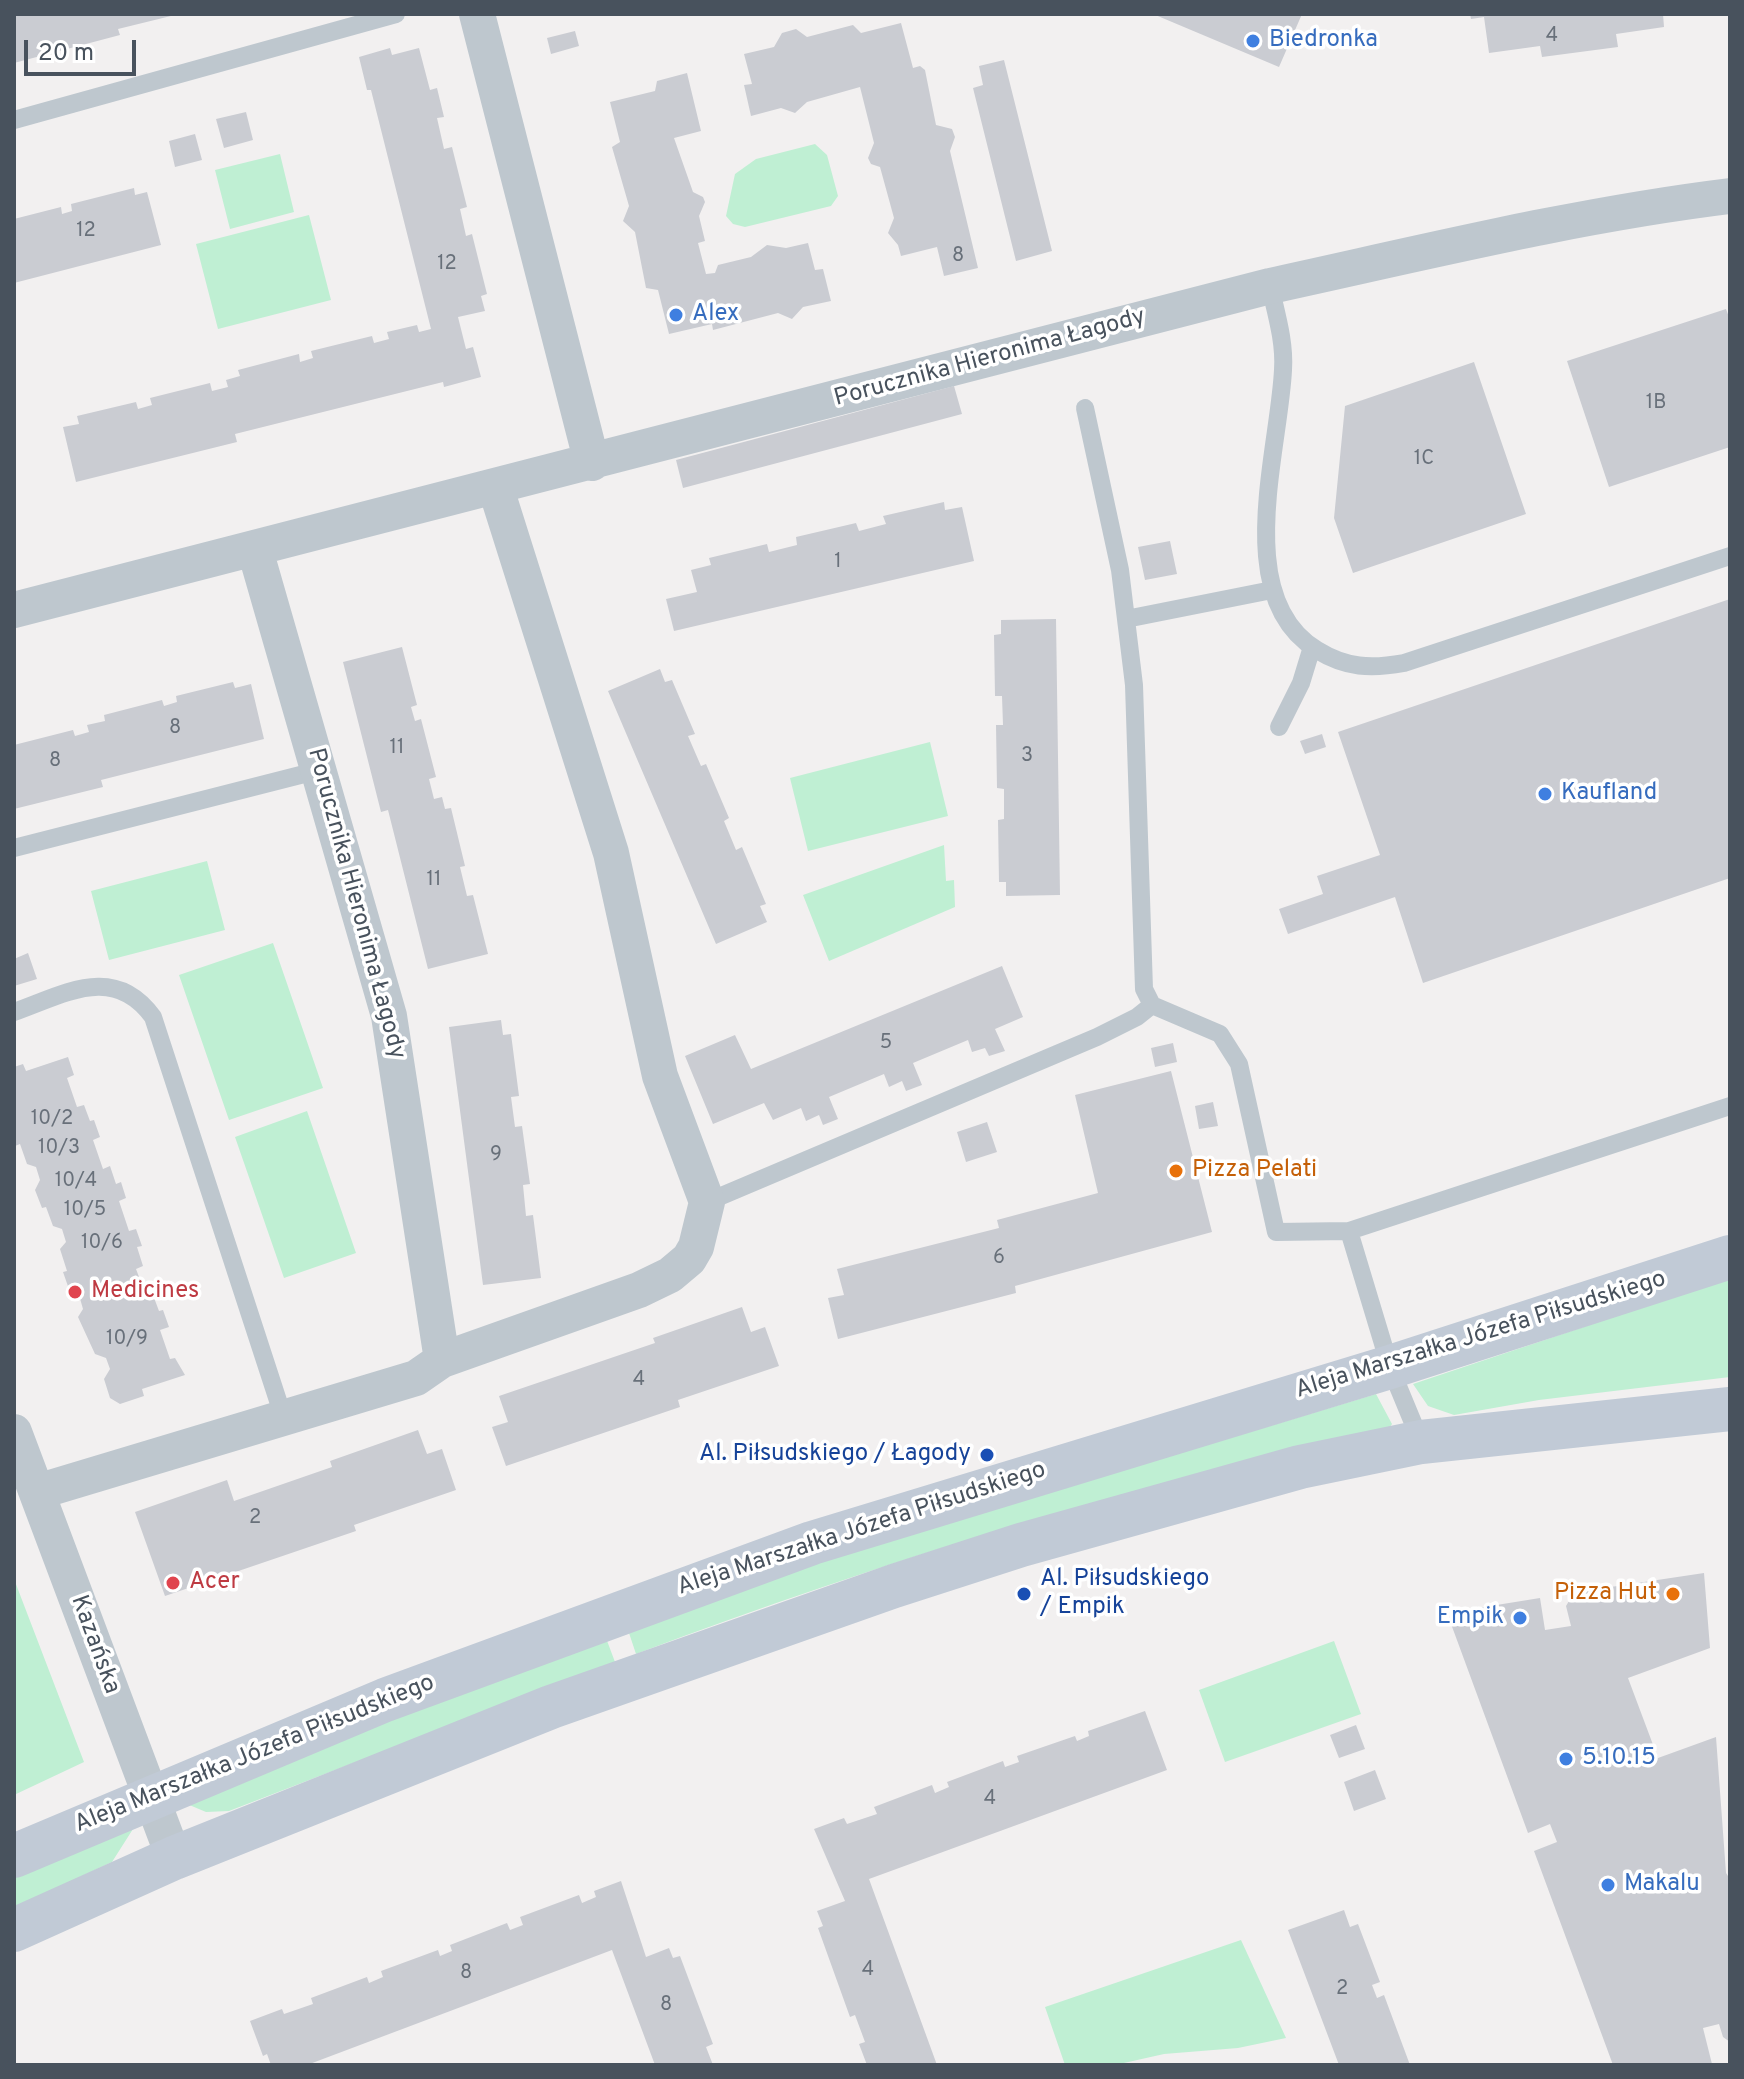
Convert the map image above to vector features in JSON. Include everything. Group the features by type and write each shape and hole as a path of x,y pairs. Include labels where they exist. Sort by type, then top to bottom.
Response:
{"street":[{"path":"477,14 592,463"},
{"name":"Porucznika Hieronima Łagody","path":"14,610 496,489 1270,286 1476,241 1687,201 1730,196"},
{"path":"37,1492 416,1378 442,1360 639,1290 670,1275 689,1259 696,1247 707,1202 660,1076 611,853 496,489"},
{"name":"Porucznika Hieronima Łagody","path":"255,550 320,770 395,1043 442,1360"},
{"name":"Aleja Marszałka Józefa Piłsudskiego","path":"14,1856 427,1684 798,1548 1003,1482 1390,1367 1730,1257"},
{"path":"14,1930 174,1858 551,1707 894,1586 1149,1507 1300,1467 1421,1442 1730,1409"},
{"name":"Kazańska","path":"14,1432 174,1858"}],"lane":[{"path":"14,120 396,14"},
{"path":"1270,286 1284,367 1269,503 1268,574 1286,622 1312,647 1333,660 1374,668 1404,663 1730,556"},
{"path":"1085,408 1120,570 1134,685 1144,989 1152,1005 1220,1034 1239,1064 1276,1232 1349,1231 1730,1106"},
{"path":"1126,619 1272,590"},
{"path":"1279,727 1301,683 1312,647"},
{"path":"14,848 320,770"},
{"path":"14,1012 93,986 112,986 141,1001 153,1017 283,1416"},
{"path":"707,1202 1097,1037 1137,1017 1152,1005"},
{"path":"1349,1231 1390,1367 1421,1442"}],"green space":[{"path":"815,144 827,155 838,196 831,206 745,227 733,224 726,216 735,174 756,159"},
{"path":"280,154 294,212 230,229 215,170"},
{"path":"309,215 331,300 218,329 196,244"},
{"path":"930,742 948,816 808,851 790,778"},
{"path":"944,845 946,881 954,880 955,907 829,961 803,895"},
{"path":"207,861 225,930 109,960 91,891"},
{"path":"273,943 323,1088 229,1120 179,975"},
{"path":"307,1111 356,1253 284,1278 235,1137"},
{"path":"1730,1278 1730,1377 1539,1400 1454,1415 1428,1406 1413,1384"},
{"path":"1376,1394 1392,1424 1390,1427 1199,1474 1009,1527 822,1587 636,1654 628,1630 841,1555"},
{"path":"14,1579 84,1762 14,1795"},
{"path":"606,1638 615,1662 229,1811 206,1812 187,1804 350,1736"},
{"path":"1334,1641 1361,1714 1225,1762 1199,1690"},
{"path":"133,1829 112,1862 14,1908 14,1878 98,1840"},
{"path":"1241,1940 1286,2038 1238,2048 1164,2054 1115,2065 1065,2065 1045,2007"}],"building":[{"path":"14,14 175,15 118,29 120,35 14,63"},
{"name":"Biedronka","path":"1153,14 1302,14 1279,67"},
{"path":"1470,14 1663,14 1664,27 1616,34 1618,47 1542,57 1540,46 1489,53 1484,17 1471,19"},
{"path":"901,23 913,68 920,66 925,70 936,125 952,129 955,137 950,151 978,268 944,276 937,247 901,256 898,245 888,233 894,218 880,167 871,164 868,158 874,143 860,87 807,102 795,113 781,108 751,116 744,85 752,84 744,54 774,47 782,33 796,29 807,37 853,25 861,33"},
{"path":"575,31 579,46 551,54 547,38"},
{"path":"390,48 392,55 419,48 430,90 437,88 444,117 437,118 444,149 452,147 467,207 460,209 466,236 472,234 487,294 481,296 485,311 458,317 466,349 473,347 481,377 444,387 443,382 235,434 237,442 76,482 63,427 79,424 77,416 136,402 138,409 152,405 150,398 210,383 212,391 228,387 226,380 240,376 238,370 299,354 300,362 313,358 311,351 372,336 374,343 389,339 387,332 417,325 419,332 431,329 371,90 367,90 359,57"},
{"path":"1004,60 1052,251 1016,261 973,88 983,85 979,66"},
{"path":"687,73 701,131 674,138 693,192 703,197 705,202 699,216 705,241 698,243 706,274 715,273 718,265 751,257 767,245 786,248 808,243 815,270 823,269 831,301 803,307 792,319 778,313 713,330 712,324 669,334 658,290 646,288 635,232 623,221 629,206 612,147 620,142 610,102 655,91 657,81"},
{"path":"246,112 253,140 224,148 216,119"},
{"path":"195,134 202,160 175,167 169,141"},
{"path":"134,188 135,195 147,192 161,245 14,283 14,219 61,207 62,214 72,211 71,204"},
{"path":"1726,309 1730,320 1730,447 1609,487 1567,361"},
{"path":"1474,362 1526,514 1353,573 1334,518 1345,406"},
{"path":"954,386 962,414 683,488 676,460"},
{"path":"944,502 945,510 962,507 974,561 674,631 666,599 697,592 691,570 711,565 709,558 767,544 769,552 797,545 796,537 856,523 859,531 886,524 883,516"},
{"path":"1170,541 1177,574 1145,580 1138,547"},
{"name":"Kaufland","path":"1730,599 1730,878 1423,983 1395,897 1288,934 1279,909 1323,894 1317,876 1380,855 1338,732"},
{"path":"1056,619 1060,895 1006,896 1006,882 999,882 998,820 1004,819 1004,789 997,788 996,725 1003,725 1002,696 995,696 994,635 1001,634 1001,620"},
{"path":"402,647 417,705 411,707 415,721 421,719 436,777 429,779 434,799 442,797 445,809 451,808 465,866 460,867 467,896 473,895 488,954 428,969 388,810 381,812 343,662"},
{"path":"660,669 665,682 672,680 695,734 688,736 701,766 706,764 729,818 724,821 736,850 742,847 766,904 760,906 767,922 716,944 608,691"},
{"path":"233,682 235,688 251,684 264,739 101,780 103,787 14,809 14,745 73,730 75,736 89,732 87,725 105,721 104,715 162,700 164,706 177,702 176,696"},
{"path":"1322,734 1326,747 1305,754 1300,741"},
{"path":"28,953 37,979 14,986 14,959"},
{"path":"1002,966 1023,1017 995,1029 1005,1051 989,1056 985,1048 972,1052 968,1040 913,1063 922,1085 906,1091 902,1081 889,1087 884,1074 829,1097 838,1119 823,1125 819,1115 806,1121 801,1108 773,1120 764,1103 713,1124 685,1056 735,1035 751,1069"},
{"path":"501,1020 503,1035 511,1034 519,1096 511,1097 515,1127 522,1126 530,1184 523,1185 526,1216 533,1215 541,1278 483,1285 449,1027"},
{"path":"1173,1043 1177,1062 1155,1067 1151,1048"},
{"path":"68,1057 74,1075 67,1078 77,1107 84,1105 90,1121 94,1120 100,1137 93,1140 103,1169 110,1166 116,1184 121,1182 126,1198 119,1201 129,1231 136,1229 142,1246 137,1247 143,1266 136,1269 147,1298 153,1295 159,1311 163,1310 169,1327 160,1330 170,1359 175,1358 185,1375 142,1389 144,1396 120,1404 110,1398 104,1379 110,1369 106,1358 95,1354 78,1317 83,1309 79,1295 70,1292 63,1272 67,1271 60,1249 66,1242 62,1229 53,1226 46,1207 42,1208 35,1190 40,1180 36,1167 27,1164 20,1144 15,1146 14,1143 14,1067 23,1064 26,1071"},
{"path":"1171,1071 1212,1232 1015,1286 1016,1293 838,1339 828,1298 844,1295 837,1269 999,1228 997,1220 1098,1193 1075,1095"},
{"path":"1213,1102 1218,1126 1199,1129 1195,1106"},
{"path":"987,1122 997,1152 966,1162 957,1132"},
{"path":"742,1307 751,1332 765,1327 779,1366 678,1400 680,1407 506,1466 492,1427 508,1422 499,1396 655,1343 653,1338"},
{"path":"418,1430 427,1454 442,1449 456,1490 354,1525 356,1531 165,1596 135,1512 227,1480 234,1501 332,1467 330,1461"},
{"path":"1704,1573 1710,1648 1628,1678 1658,1758 1716,1737 1726,1873 1730,1879 1730,2042 1723,2037 1719,2024 1703,2028 1712,2064 1613,2065 1534,1851 1557,1842 1550,1824 1528,1833 1447,1613 1540,1598 1545,1630 1571,1626 1566,1606 1572,1596 1584,1591"},
{"path":"1145,1711 1167,1770 869,1879 937,2065 867,2065 859,2044 865,2042 855,2015 850,2017 818,1928 823,1926 817,1911 845,1901 814,1829 844,1818 847,1824 877,1814 874,1807 932,1785 935,1793 949,1787 947,1782 1003,1761 1005,1767 1019,1762 1017,1756 1075,1736 1077,1741 1089,1736 1088,1731"},
{"path":"1356,1725 1365,1749 1339,1758 1330,1735"},
{"path":"1375,1770 1386,1799 1354,1811 1344,1782"},
{"path":"621,1881 646,1957 669,1948 673,1958 680,1956 713,2044 706,2047 713,2065 655,2065 612,1950 307,2065 271,2065 267,2054 263,2056 250,2021 282,2009 284,2014 313,2004 311,1998 367,1977 369,1983 383,1977 381,1971 438,1950 440,1956 452,1951 450,1945 507,1923 510,1930 523,1925 520,1917 579,1895 582,1903 596,1897 594,1891"},
{"path":"1344,1910 1350,1927 1358,1924 1380,1982 1372,1985 1377,1998 1384,1995 1410,2065 1339,2065 1288,1930"}],"place":[{"name":"Biedronka","path":"1253,41"},
{"name":"Alex","path":"676,315"},
{"name":"Kaufland","path":"1545,794"},
{"name":"Pizza Pelati","path":"1176,1171"},
{"name":"Medicines","path":"75,1292"},
{"name":"Al. Piłsudskiego / Łagody","path":"987,1455"},
{"name":"Acer","path":"173,1583"},
{"name":"Al. Piłsudskiego / Empik","path":"1024,1594"},
{"name":"Pizza Hut","path":"1673,1594"},
{"name":"Empik","path":"1520,1618"},
{"name":"5.10.15","path":"1566,1759"},
{"name":"Makalu","path":"1608,1885"}]}
